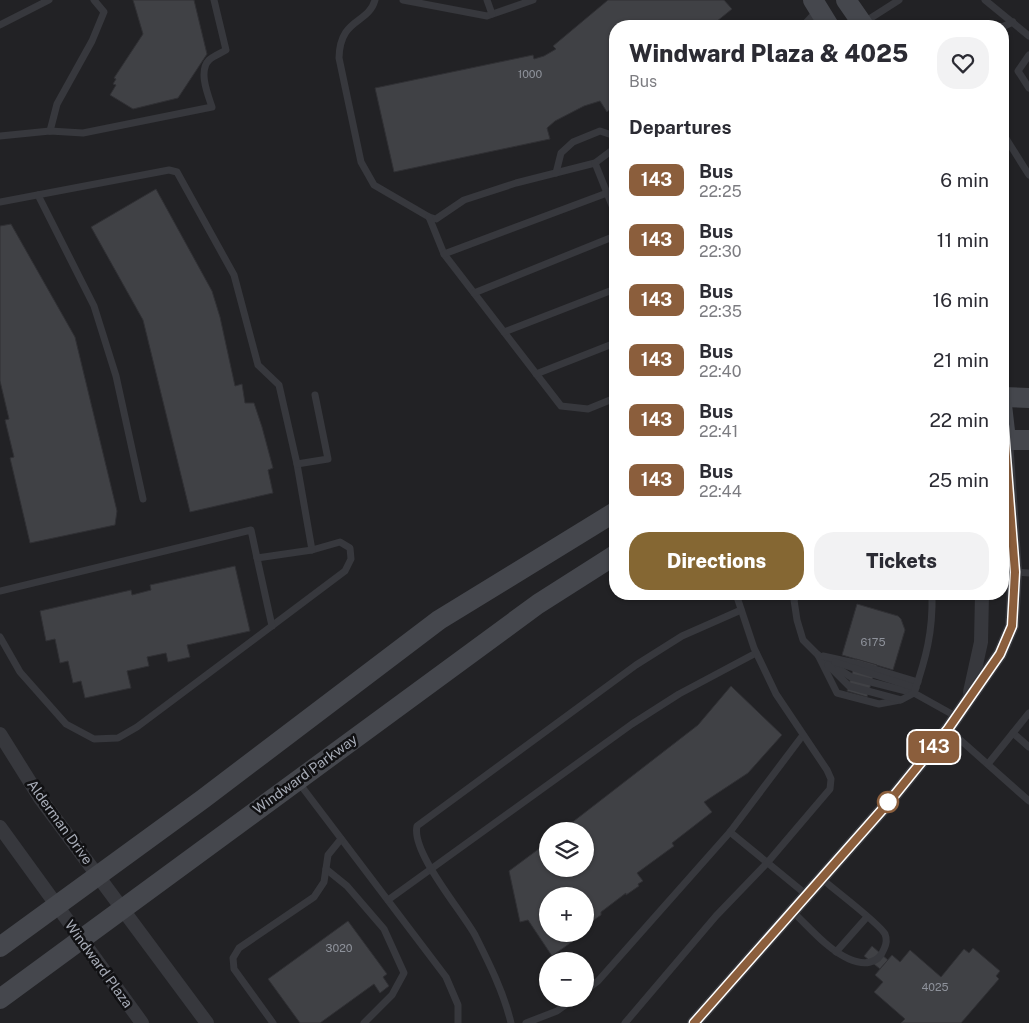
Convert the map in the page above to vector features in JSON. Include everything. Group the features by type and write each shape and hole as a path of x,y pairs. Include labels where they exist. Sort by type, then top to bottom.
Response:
{"main road":[{"path":"847,0 860,20"},
{"path":"816,4 825,20"},
{"path":"1009,397 1029,398"},
{"path":"1009,440 1029,440"},
{"path":"0,947 203,799 439,620 609,516"},
{"name":"Windward Parkway","path":"0,999 538,604 609,559"}],"street":[{"path":"694,1023 889,802 957,717 1000,654 1012,626 1022,573 1009,477"},
{"path":"967,703 981,642 979,600"},
{"name":"Alderman Drive","path":"0,734 40,798 124,908"},
{"path":"0,827 56,905"},
{"name":"Windward Plaza","path":"56,905 142,1023"},
{"path":"124,908 207,1023"}],"lane":[{"path":"0,25 50,0"},
{"path":"50,131 56,104 92,41 104,12 94,0"},
{"path":"0,136 50,131 83,133 212,107 204,80 204,69 208,60 226,50 214,0"},
{"path":"375,0 373,8 349,26 340,44 339,58 361,162 374,185 429,218 436,219 464,200 595,163 609,152"},
{"path":"403,0 425,2 487,16 533,0"},
{"path":"487,0 492,14"},
{"path":"870,20 899,0"},
{"path":"985,0 995,4 1029,36"},
{"path":"807,20 816,4"},
{"path":"1009,23 1013,22"},
{"path":"1029,54 1018,70 1029,88"},
{"path":"556,173 561,154 573,142 600,131 609,134"},
{"path":"1009,143 1029,175"},
{"path":"595,163 609,198"},
{"path":"0,202 168,170 177,172 234,275 258,365 278,385 297,464 312,550"},
{"path":"444,254 607,193"},
{"path":"38,195 94,306 116,376 143,499"},
{"path":"429,218 444,254 561,406 588,409 609,400"},
{"path":"474,293 609,238"},
{"path":"504,332 609,291"},
{"path":"536,374 609,345"},
{"path":"297,464 328,460 314,395"},
{"path":"0,591 251,530 272,626"},
{"path":"0,637 20,672 66,724 94,739 118,738 137,728 345,571 351,559 350,548 340,542 312,550 257,558"},
{"path":"626,1023 716,916 767,863 830,789 831,779 827,770 776,694 756,653 738,600"},
{"path":"796,600 797,620 803,640 848,686 901,700"},
{"path":"818,655 837,694 879,704 901,700 916,688 926,660 932,620 932,600"},
{"path":"511,1023 506,1004 474,934 432,868 415,834 416,826 636,665 682,636 741,610"},
{"path":"388,900 632,724 679,694 756,653"},
{"path":"818,655 851,676 916,688"},
{"path":"818,655 855,663 916,688 957,717"},
{"path":"988,764 1029,713"},
{"path":"948,729 1029,801"},
{"path":"1013,733 1029,747"},
{"path":"594,984 730,832 803,735"},
{"path":"297,780 446,977 458,1005 458,1023"},
{"path":"730,832 808,896"},
{"path":"273,1023 234,969 233,958 239,948 314,897 324,882 328,855 341,839"},
{"path":"326,869 347,886 384,929 404,973 392,995 364,1023"},
{"path":"793,912 836,952 851,960 874,963 882,956 886,944 885,935 821,878"},
{"path":"836,952 866,917"},
{"path":"526,1023 558,1011 563,1007"}],"shaded area":[{"path":"0,0 1029,0 1029,1023 0,1023"}],"building":[{"path":"133,0 194,0 207,54 178,98 133,109 110,95 116,85 113,84 116,79 114,78 143,34"},
{"path":"608,0 724,0 732,9 718,20 609,20 609,110 607,112 600,101 584,106 555,121 547,128 550,139 394,172 375,88 533,55 534,59 556,49 553,46"},
{"path":"156,189 212,291 220,317 235,386 242,384 245,403 254,403 262,427 273,468 268,470 273,493 190,512 143,320 91,227"},
{"path":"11,224 75,337 117,511 115,525 30,543 10,458 14,457 5,420 9,419 0,381 0,226"},
{"path":"235,566 250,631 187,645 190,657 168,662 166,653 147,657 149,666 127,671 131,688 85,698 81,681 73,683 68,661 60,663 55,639 46,641 40,611 131,590 132,595 151,590 150,585"},
{"path":"857,604 898,616 901,619 905,630 893,670 842,655"},
{"path":"856,659 877,665 867,697 847,691"},
{"path":"731,686 782,735 748,773 704,802 712,812 672,843 674,846 637,873 643,881 638,884 639,886 626,895 626,893 601,912 601,915 594,920 594,887 539,887 539,936 528,920 520,922 509,871 539,849 539,877 594,877 594,822 573,822 698,725"},
{"path":"348,921 387,974 383,977 389,986 380,993 374,984 320,1023 300,1023 268,979"},
{"path":"543,942 572,942 558,952 549,952"},
{"path":"872,946 888,960 880,969 864,956"},
{"path":"973,948 1000,971 996,976 999,979 961,1023 901,1023 905,1019 874,992 883,982 875,975 892,955 900,962 910,950 941,977 964,949 969,953"}],"bus line":[{"name":"143","path":"694,1023 889,802 948,729 1000,654 1012,626 1015,572 1009,479"}]}
